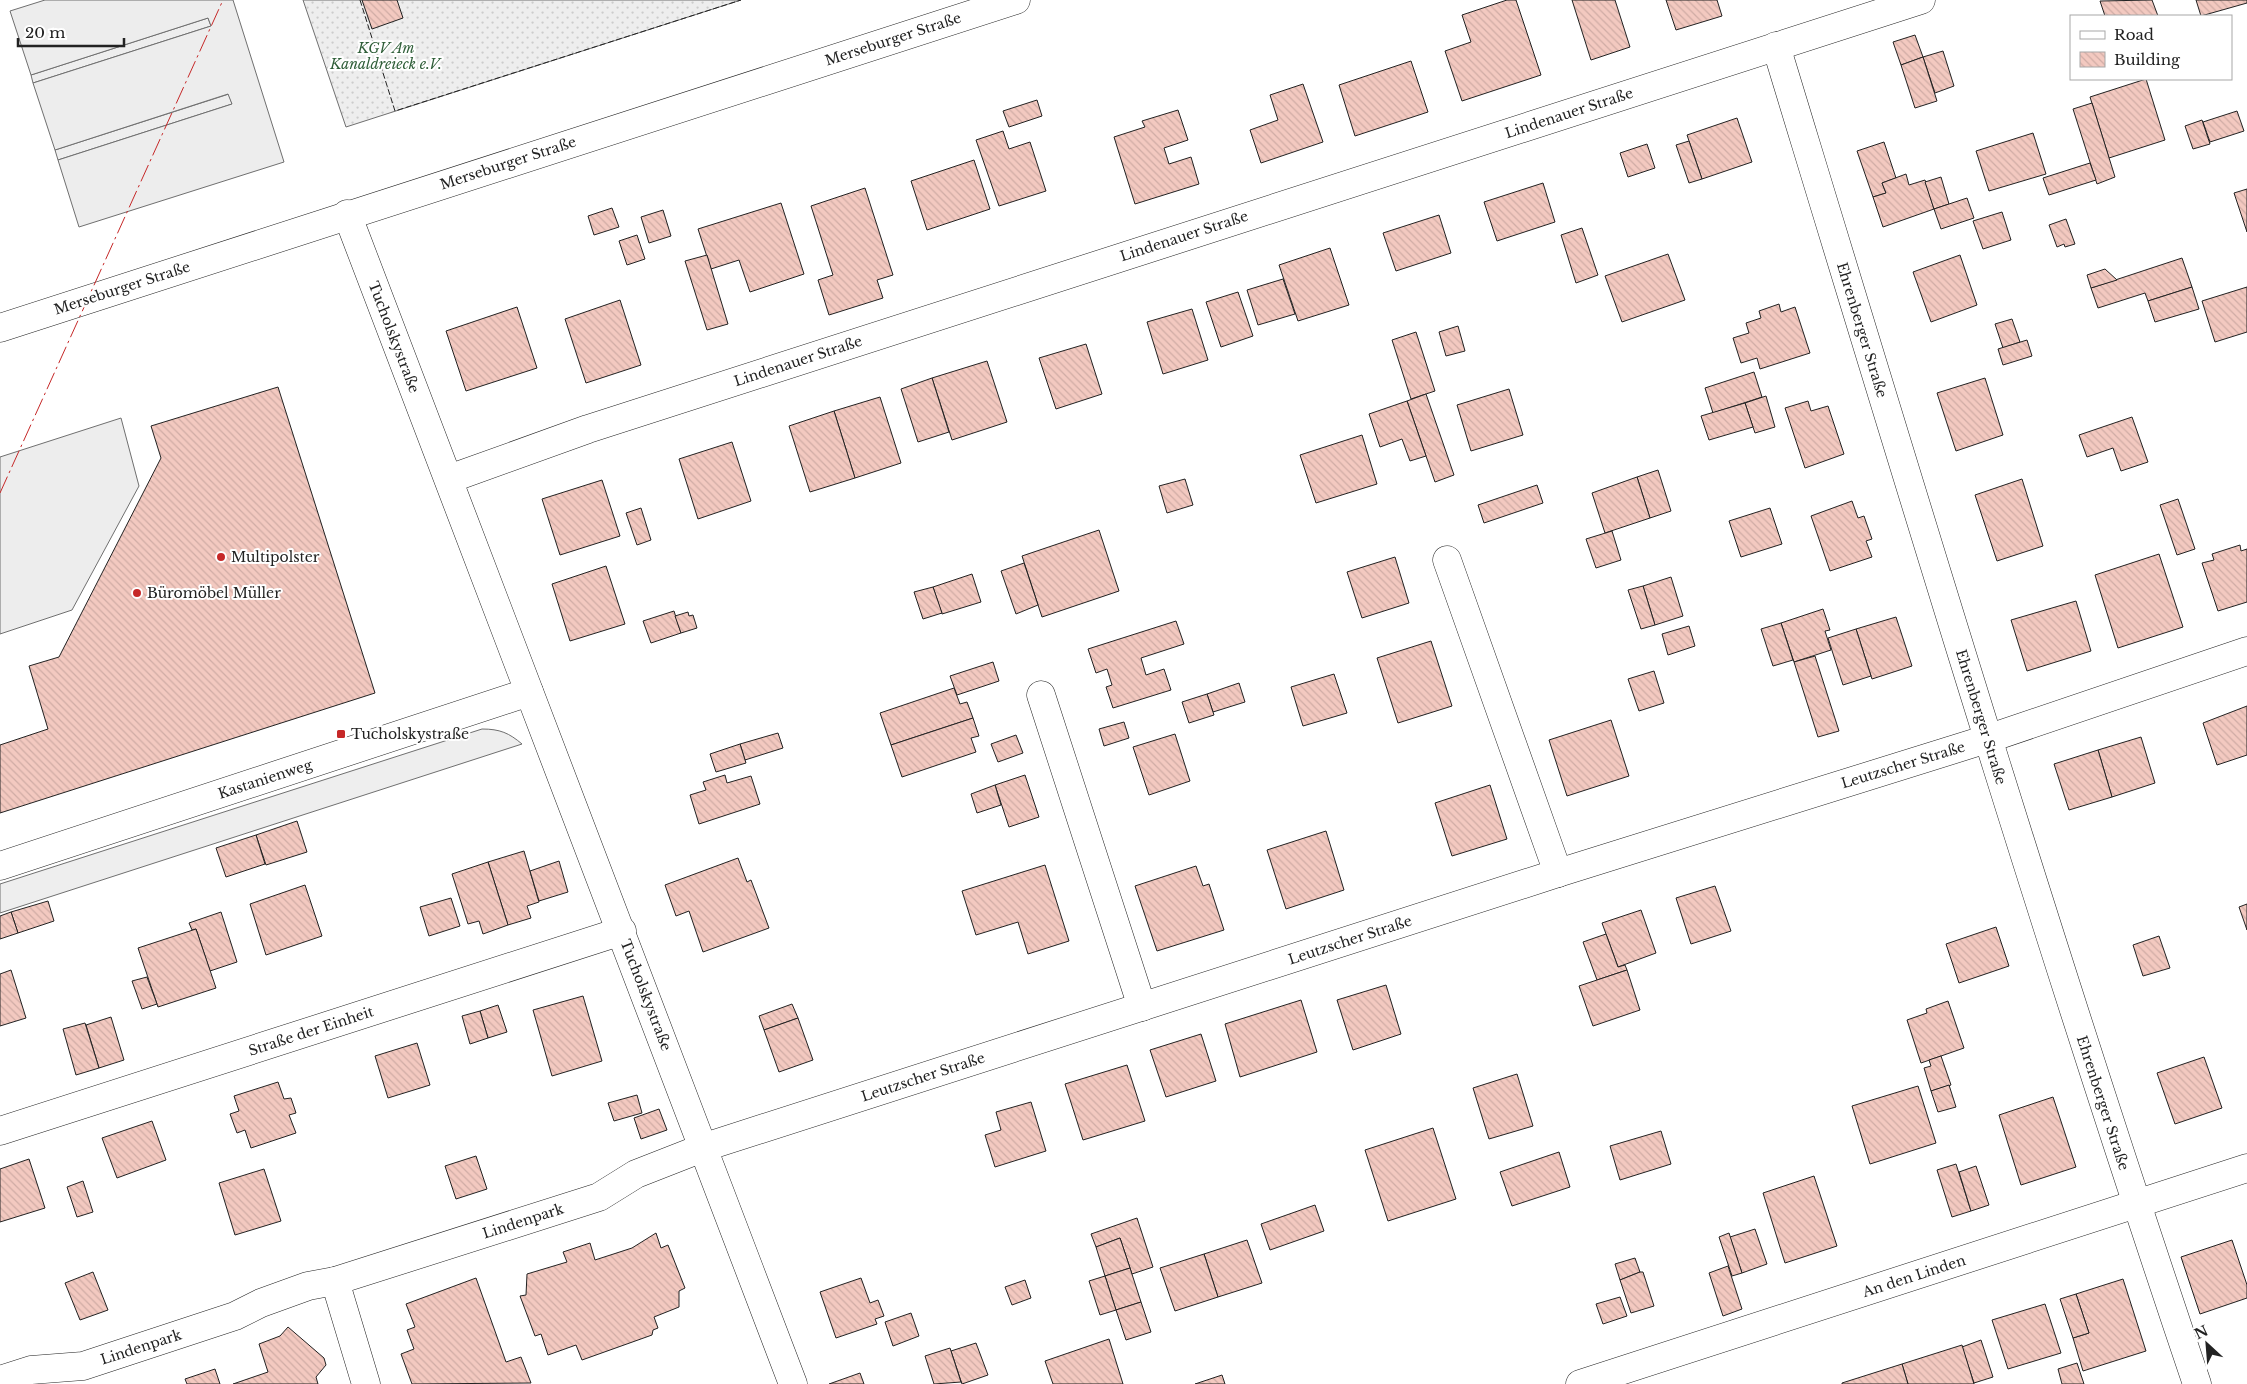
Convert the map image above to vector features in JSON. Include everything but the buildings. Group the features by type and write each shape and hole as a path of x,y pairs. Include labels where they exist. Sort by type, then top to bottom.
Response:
{"street":[{"name":"Merseburger Straße","path":"0,328 347,214 1016,0"},
{"name":"Lindenauer Straße","path":"449,479 588,429 1921,0"},
{"name":"Ehrenberger Straße","path":"1776,46 1987,739 2136,1204 2197,1384"},
{"name":"Tucholskystraße","path":"347,214 705,1147 793,1384"},
{"path":"1447,560 1558,873"},
{"name":"Leutzscher Straße","path":"705,1147 1558,873 1987,739 2247,651"},
{"name":"Kastanienweg","path":"0,866 529,692"},
{"path":"1041,695 1142,1007"},
{"name":"Straße der Einheit","path":"0,1131 622,931"},
{"name":"Lindenpark","path":"0,1380 31,1370 83,1366 235,1316 261,1303 308,1286 335,1281 599,1197 636,1174 705,1147"},
{"name":"An den Linden","path":"1580,1384 2247,1168"},
{"path":"335,1281 366,1384"}],"green space":[{"name":"KGV Am Kanaldreieck e.V.","path":"303,0 741,0 346,127"},
{"path":"208,18 211,26 33,83 31,75"},
{"path":"229,94 232,104 58,160 55,150"},
{"path":"482,729 504,732 522,744 0,913 0,884"}],"shaded area":[{"path":"45,0 233,0 284,162 79,227 58,160 232,104 228,94 55,150 33,83 211,26 208,18 31,75 10,11"},
{"path":"121,418 139,486 72,610 0,634 0,457"}],"fence":[{"path":"360,0 395,111 741,0"}],"power":[{"path":"0,493 223,0"}],"place":[{"name":"Multipolster","path":"221,557"},
{"name":"Büromöbel Müller","path":"137,593"},
{"name":"Tucholskystraße","path":"341,734"}]}
